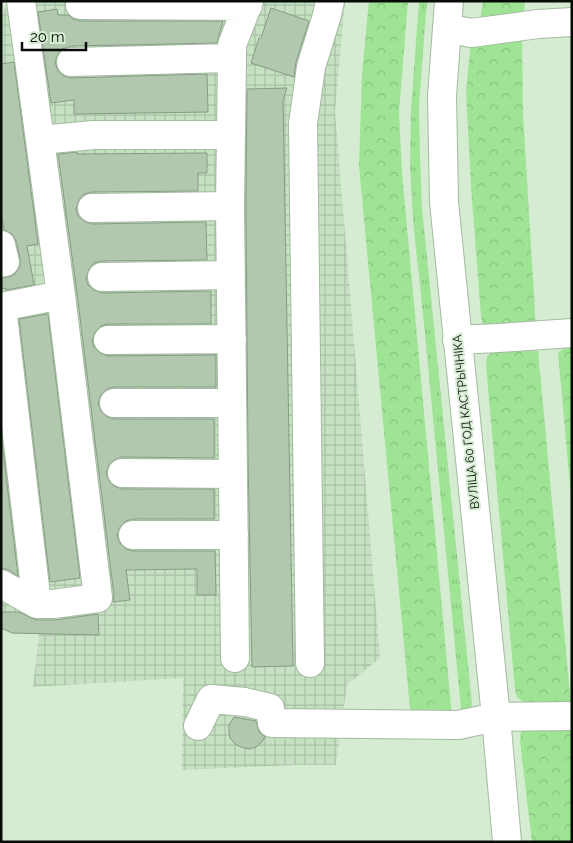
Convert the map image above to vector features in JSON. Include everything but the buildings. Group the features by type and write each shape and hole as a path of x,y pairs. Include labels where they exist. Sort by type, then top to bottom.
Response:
{"street":[{"path":"1,10 15,1"},
{"path":"1,584 37,604 53,604 98,598 61,295 21,1"},
{"path":"80,1 80,5 248,4 232,45 230,135 235,658"},
{"path":"310,663 303,124 311,67 330,1"},
{"name":"ВУЛІЦА 60 ГОД КАСТРЫЧНІКА","path":"449,1 442,96 444,202 507,842"},
{"path":"447,28 471,33 538,24 572,22"},
{"path":"71,62 232,58"},
{"path":"40,140 94,135 230,135"},
{"path":"92,208 230,206"},
{"path":"1,245 4,262 1,263"},
{"path":"102,277 231,275"},
{"path":"37,604 2,307 61,295"},
{"path":"457,340 572,333"},
{"path":"108,340 232,339"},
{"path":"114,403 232,403"},
{"path":"122,473 233,474"},
{"path":"133,536 234,535"},
{"path":"198,726 211,699 245,702 270,708 272,724 458,725 496,718 572,716"}],"shaded area":[{"path":"8,1 345,1 335,112 380,658 347,685 336,765 182,770 183,678 33,687 39,634 12,633 1,628 1,19"}],"green space":[{"path":"369,1 408,1 399,112 402,173 452,717 411,719 359,166 362,73"},
{"path":"419,1 427,1 419,104 422,208 472,704 469,714 462,719 413,221 410,164 411,109"},
{"path":"483,1 525,1 522,39 523,114 536,329 483,328 481,316 466,92 471,40 481,15"},
{"path":"568,344 572,344 572,507 558,353"},
{"path":"538,351 571,705 526,704 517,697 515,690 486,366 487,356 493,352"},
{"path":"572,721 572,842 532,842 520,741 521,732 530,726"}]}
